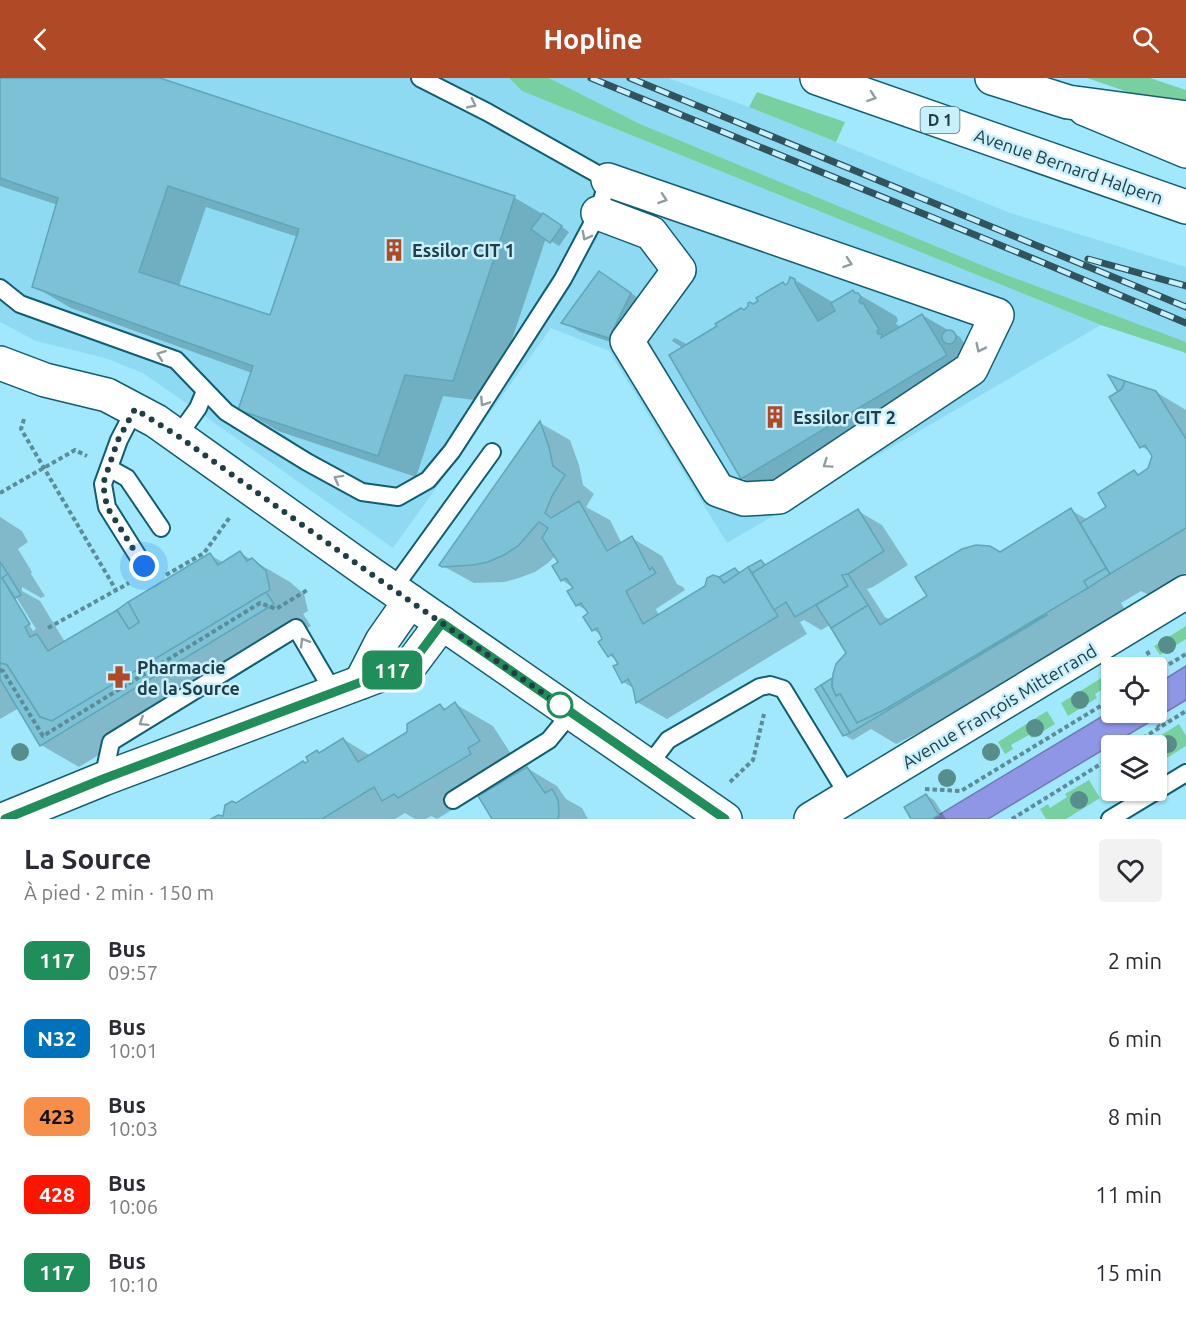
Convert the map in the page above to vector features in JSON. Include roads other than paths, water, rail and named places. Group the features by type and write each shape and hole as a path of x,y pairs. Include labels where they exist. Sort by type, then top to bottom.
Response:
{"main road":[{"name":"Avenue Bernard Halpern","path":"817,78 1186,207"},
{"path":"992,78 1068,102 1186,151"},
{"path":"1068,102 1186,118"},
{"path":"598,213 651,233 679,270 627,341 718,490 744,499 778,497 971,369 997,315 608,180"},
{"path":"0,363 45,380 107,395 135,409 178,436 725,819"},
{"name":"Avenue François Mitterrand","path":"811,819 1186,592"},
{"path":"347,687 382,641 402,595"},
{"path":"5,819 103,779 412,663 442,623"}],"lane":[{"path":"0,288 20,304 176,360 226,412 307,462 362,492 398,498 428,480 452,451 563,279 598,213 608,180 487,112 420,78"},
{"path":"178,436 198,408 205,391"},
{"path":"135,409 118,440 103,484 107,507 144,566"},
{"path":"402,595 492,452"},
{"path":"109,468 127,478 161,528"},
{"path":"103,779 111,742 296,628 347,687"},
{"path":"649,765 668,740 760,687 770,685 783,689 849,797"},
{"path":"453,800 549,740 571,712"},
{"path":"601,733 612,757 702,819"},
{"path":"1110,819 1186,773"}],"water":[{"path":"1186,666 1186,700 1167,711 1167,678"},
{"path":"1101,717 1101,723 1148,723 1128,735 1101,735 1101,751 988,819 932,819"}],"railway":[{"path":"591,78 1186,323"},
{"path":"630,78 1186,307"},
{"path":"1088,259 1186,286"}],"place":[{"name":"Essilor CIT 1","path":"394,250"},
{"name":"Essilor CIT 2","path":"775,417"},
{"name":"Pharmacie de la Source","path":"119,677"}]}
